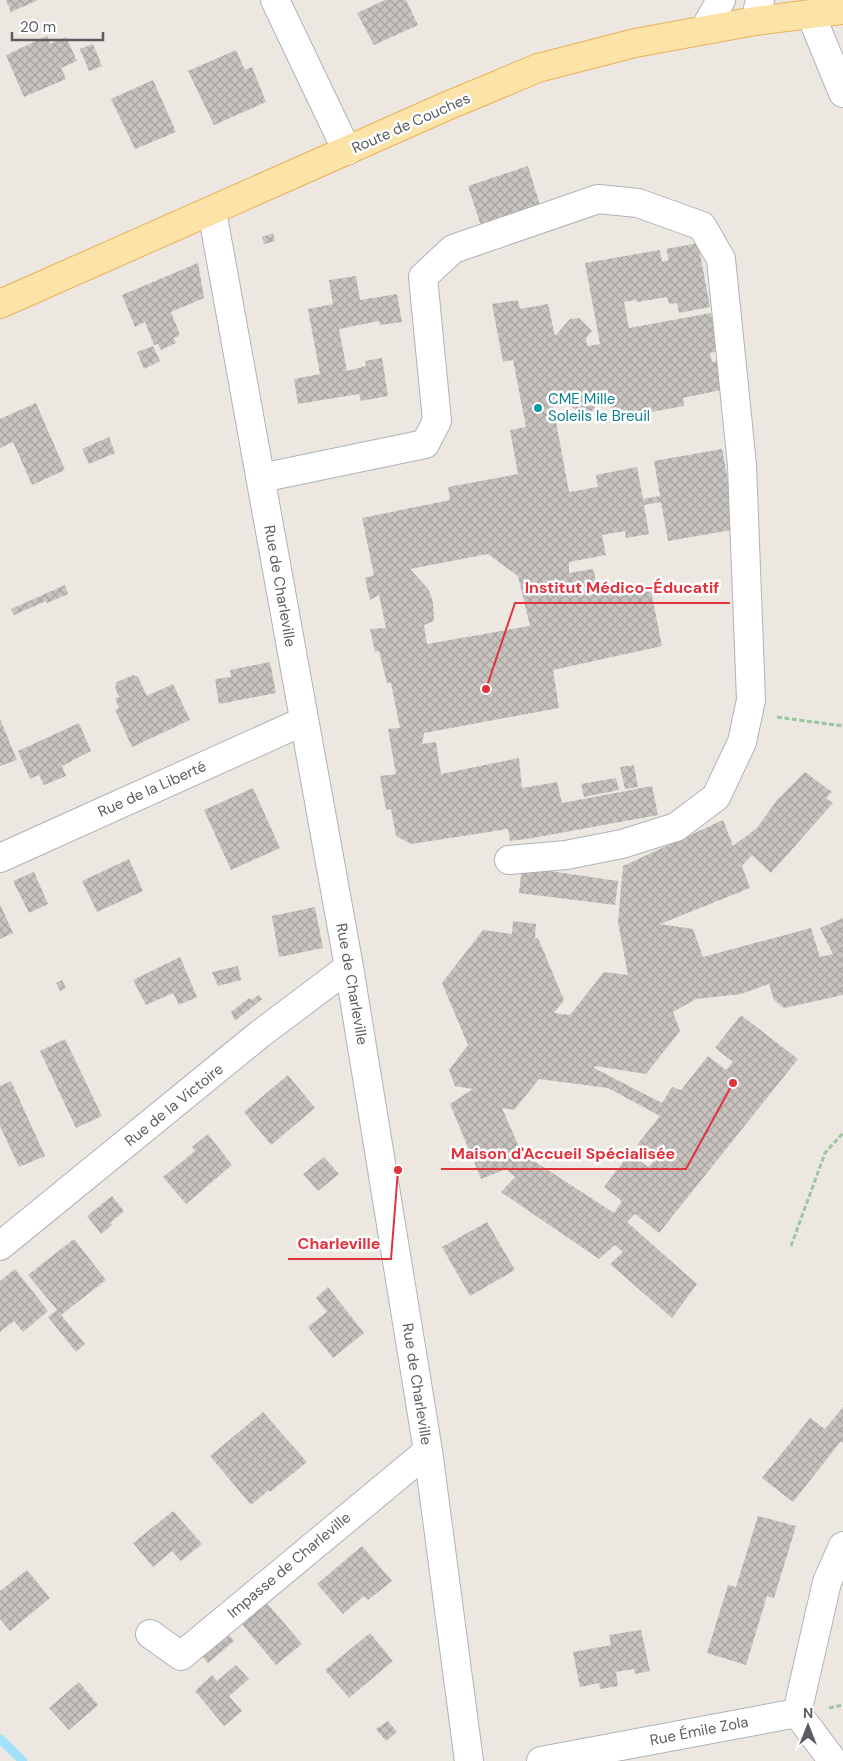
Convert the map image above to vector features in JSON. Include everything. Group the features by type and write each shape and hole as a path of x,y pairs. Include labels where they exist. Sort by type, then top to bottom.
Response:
{"main road":[{"name":"Route de Couches","path":"0,304 447,106 538,68 635,43 704,30 758,10 811,15 843,10"}],"street":[{"path":"275,0 347,151"},
{"path":"704,30 721,0"},
{"path":"840,0 843,10"},
{"path":"811,15 843,94"},
{"path":"261,478 425,444 437,421 423,277 453,249 598,199 638,203 702,226 721,259 742,465 751,700 742,742 716,797 676,827 622,844 566,855 509,860"},
{"name":"Rue de Charleville","path":"212,211 349,967 428,1450 469,1761"},
{"name":"Rue de la Liberté","path":"0,858 304,721"},
{"name":"Rue de la Victoire","path":"0,1246 260,1034 349,967"},
{"name":"Impasse de Charleville","path":"150,1634 181,1656 428,1450"},
{"path":"833,1761 797,1713 827,1582 843,1546"},
{"name":"Rue Émile Zola","path":"541,1761 797,1713"}],"path":[{"path":"748,714 843,726"},
{"path":"791,1246 825,1153 843,1133"}],"building":[{"path":"6,0 38,0 11,12"},
{"path":"385,0 406,0 418,25 374,45 357,13"},
{"path":"47,36 50,44 66,37 77,61 61,68 66,79 24,97 6,55"},
{"path":"93,44 102,66 89,71 80,49"},
{"path":"236,50 245,70 252,67 266,102 214,125 188,71"},
{"path":"153,80 176,132 135,149 111,99"},
{"path":"528,166 542,212 483,232 468,186"},
{"path":"273,233 275,241 264,244 262,237"},
{"path":"698,243 710,307 679,313 677,303 669,304 667,297 637,302 636,300 624,302 629,328 711,313 719,351 710,353 712,362 721,360 726,389 683,398 684,406 613,419 607,389 588,418 560,399 552,400 569,492 598,487 596,475 637,467 643,499 660,496 654,461 722,449 737,529 668,541 661,502 644,505 649,534 626,538 625,531 602,535 606,555 569,562 569,573 593,569 599,593 650,585 662,646 553,670 559,708 424,733 422,744 436,742 441,774 519,758 522,788 557,782 562,803 652,786 658,815 510,841 508,829 411,844 396,836 391,809 386,810 380,776 396,774 388,729 400,728 391,683 387,683 379,651 375,652 370,629 386,628 379,595 370,600 365,578 374,575 362,518 450,500 448,487 518,474 510,430 526,427 513,360 503,362 492,304 518,300 520,309 548,304 555,336 570,319 579,318 592,331 586,338 587,346 600,344 585,263 660,250 662,262 669,260 666,249","holes":["488,554 518,576 530,626 427,644 424,625 434,621 433,603 429,590 410,569"]},
{"path":"198,263 204,298 171,312 180,335 174,338 176,343 161,350 158,344 154,345 145,322 135,327 122,295"},
{"path":"356,276 360,300 397,294 402,322 380,325 379,321 339,329 347,371 366,366 365,361 382,358 388,396 361,401 359,394 298,404 294,379 320,374 308,309 333,304 329,280"},
{"path":"153,346 160,361 144,369 137,352"},
{"path":"36,403 65,470 32,485 13,442 0,448 0,419"},
{"path":"109,437 115,453 89,464 82,449"},
{"path":"65,585 68,594 14,615 11,609"},
{"path":"270,662 276,693 219,704 215,679 231,677 230,670"},
{"path":"133,675 138,677 147,696 173,684 190,720 132,747 115,710 119,708 115,699 119,697 115,688 117,682"},
{"path":"0,719 17,760 0,766"},
{"path":"79,723 91,751 62,766 66,776 44,785 39,775 30,779 18,751"},
{"path":"634,765 638,787 625,789 620,767"},
{"path":"805,772 832,792 826,798 833,803 771,873 752,855 742,866 750,888 660,924 693,929 703,957 811,928 820,957 833,954 820,928 843,918 843,995 784,1008 774,1000 769,984 741,994 696,999 673,1012 680,1031 646,1074 595,1066 594,1068 662,1103 672,1087 681,1090 708,1056 726,1070 733,1062 715,1048 741,1015 798,1059 659,1233 635,1214 627,1222 697,1284 672,1318 610,1264 623,1252 615,1245 599,1259 501,1192 515,1177 506,1169 481,1179 450,1104 473,1089 455,1086 449,1070 468,1045 442,983 483,930 512,934 513,921 536,924 535,938 538,938 564,1000 554,1013 570,1015 604,972 628,975 618,922 623,866 723,820 733,846 757,828 777,800","holes":["539,1079 608,1088 660,1116 637,1145 655,1160 648,1167 630,1153 604,1187 622,1201 614,1213 531,1159 519,1147 502,1108 514,1110"]},
{"path":"616,778 619,790 584,797 581,784"},
{"path":"253,788 280,848 231,870 204,810"},
{"path":"129,859 143,891 97,912 82,881"},
{"path":"522,867 618,881 615,905 519,893"},
{"path":"34,872 48,904 29,913 13,881"},
{"path":"0,904 13,933 0,939"},
{"path":"315,907 323,948 279,957 272,916"},
{"path":"180,957 197,997 179,1005 173,993 146,1005 133,980"},
{"path":"238,966 241,980 218,986 212,972"},
{"path":"62,980 66,988 60,991 56,983"},
{"path":"259,995 262,999 235,1021 231,1012 249,998 251,1000"},
{"path":"65,1039 102,1116 76,1128 40,1051"},
{"path":"288,1075 315,1108 271,1145 244,1112"},
{"path":"11,1081 45,1156 19,1167 0,1126 0,1086"},
{"path":"208,1134 232,1165 186,1204 163,1177 195,1151 192,1147"},
{"path":"324,1157 339,1174 318,1191 303,1174"},
{"path":"112,1196 124,1211 101,1234 87,1216"},
{"path":"487,1222 515,1270 470,1296 442,1247"},
{"path":"74,1239 106,1280 61,1315 85,1344 76,1352 48,1317 57,1310 28,1275"},
{"path":"15,1269 48,1311 23,1332 14,1321 0,1332 0,1281"},
{"path":"328,1287 364,1333 333,1358 308,1327 327,1312 316,1298"},
{"path":"843,1407 843,1443 841,1441 793,1502 762,1478 810,1418 825,1429"},
{"path":"263,1412 307,1462 251,1505 210,1456"},
{"path":"173,1511 202,1544 181,1561 172,1551 153,1567 133,1543"},
{"path":"758,1516 796,1526 774,1598 767,1596 746,1665 707,1653 728,1585 736,1587"},
{"path":"362,1546 392,1581 368,1600 364,1596 343,1614 317,1584"},
{"path":"27,1570 50,1598 10,1631 0,1619 0,1591"},
{"path":"266,1602 302,1644 276,1665 241,1623"},
{"path":"641,1630 650,1671 635,1674 634,1669 616,1672 618,1686 600,1689 599,1683 580,1687 573,1652 611,1645 609,1635"},
{"path":"227,1633 234,1641 208,1663 201,1655"},
{"path":"370,1633 393,1661 349,1698 325,1670"},
{"path":"236,1665 249,1679 229,1696 242,1711 224,1726 195,1691 212,1675 217,1681"},
{"path":"79,1682 98,1705 69,1730 49,1708"},
{"path":"388,1721 397,1732 386,1741 376,1729"}],"waterway":[{"path":"0,1739 23,1761"}],"place":[{"name":"CME Mille Soleils le Breuil","path":"538,408"},
{"name":"Institut Médico-Éducatif","path":"486,689"},
{"name":"Maison d'Accueil Spécialisée","path":"733,1083"},
{"name":"Charleville","path":"398,1170"}]}
